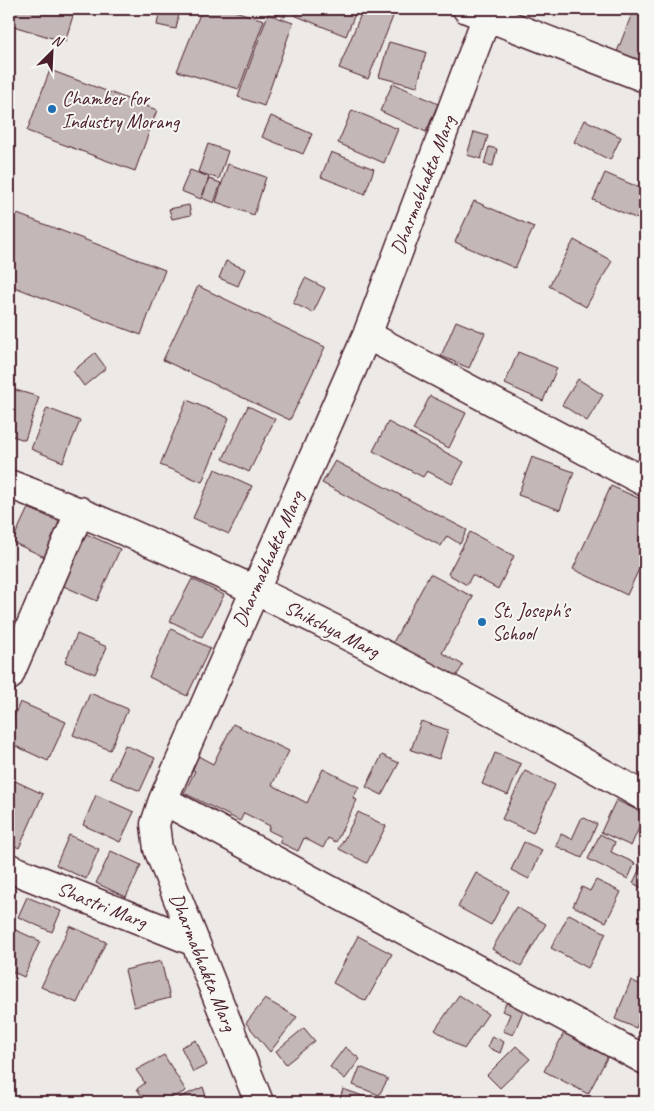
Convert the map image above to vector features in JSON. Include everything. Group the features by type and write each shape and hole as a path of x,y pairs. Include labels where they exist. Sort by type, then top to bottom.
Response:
{"street":[{"path":"477,12 645,78"},
{"name":"Dharmabhakta Marg","path":"259,1102 158,850 156,824 163,800 367,335 477,12"},
{"path":"367,335 645,482"},
{"name":"Shikshya Marg","path":"9,484 80,511 255,589 530,732 645,797"},
{"path":"9,676 80,511"},
{"path":"163,800 645,1060"},
{"name":"Shastri Marg","path":"9,868 195,942"}],"building":[{"path":"15,9 75,9 65,42 10,25"},
{"path":"160,9 180,9 176,29 157,25"},
{"path":"202,9 228,9 264,20 239,89 177,71"},
{"path":"262,9 288,9 285,17"},
{"path":"297,9 357,9 346,36 294,15"},
{"path":"363,9 396,9 368,79 339,68"},
{"path":"633,11 645,15 645,62 617,52"},
{"path":"268,14 293,23 264,106 238,97"},
{"path":"389,42 426,52 417,87 379,77"},
{"path":"50,70 157,110 135,171 27,131"},
{"path":"393,83 438,104 426,132 380,111"},
{"path":"352,110 398,129 384,163 338,143"},
{"path":"271,116 312,134 303,154 262,137"},
{"path":"585,120 621,137 610,160 574,142"},
{"path":"474,132 488,136 481,159 467,155"},
{"path":"208,144 228,151 219,179 198,172"},
{"path":"489,147 497,149 493,166 484,164"},
{"path":"331,152 374,169 365,194 321,177"},
{"path":"228,164 266,177 254,215 216,202"},
{"path":"190,170 209,177 201,199 181,191"},
{"path":"605,173 645,190 645,208 640,220 593,200"},
{"path":"209,179 221,183 214,203 202,198"},
{"path":"474,201 534,227 515,268 455,242"},
{"path":"189,205 191,215 172,219 169,209"},
{"path":"12,212 165,270 141,335 9,285 9,221"},
{"path":"574,240 612,261 586,307 549,286"},
{"path":"226,261 245,269 238,286 219,278"},
{"path":"305,278 325,288 313,313 293,303"},
{"path":"198,286 325,347 290,420 163,360"},
{"path":"456,321 485,333 469,368 441,356"},
{"path":"518,352 557,368 543,401 505,384"},
{"path":"95,353 106,368 84,386 73,371"},
{"path":"578,379 603,395 587,421 562,405"},
{"path":"9,388 39,397 25,440 9,435"},
{"path":"430,396 466,413 449,448 413,430"},
{"path":"187,400 229,418 202,482 160,465"},
{"path":"248,406 275,419 249,472 223,459"},
{"path":"47,408 80,421 63,462 31,449"},
{"path":"388,422 464,462 452,484 427,471 423,477 373,451"},
{"path":"532,457 574,472 560,510 518,495"},
{"path":"335,461 467,530 460,544 447,536 441,546 322,483"},
{"path":"215,469 252,486 229,534 193,518"},
{"path":"611,486 645,501 645,556 627,595 573,569"},
{"path":"28,508 65,524 49,559 12,542"},
{"path":"82,532 120,549 97,601 59,584"},
{"path":"470,532 514,556 498,589 472,575 467,585 448,574"},
{"path":"430,574 473,597 442,653 463,665 453,682 390,648"},
{"path":"192,579 224,595 202,637 170,621"},
{"path":"171,629 210,648 187,696 149,677"},
{"path":"77,634 107,647 95,674 65,662"},
{"path":"90,693 128,709 110,750 73,735"},
{"path":"20,702 66,722 48,761 9,743 9,728"},
{"path":"421,721 448,730 439,759 411,750"},
{"path":"233,724 289,751 272,785 307,803 323,769 359,787 353,798 357,800 336,842 328,838 323,848 304,838 298,851 279,842 282,837 268,830 270,826 244,813 240,821 184,793 195,771 192,769 198,756 213,764"},
{"path":"125,745 155,758 140,791 110,778"},
{"path":"495,753 521,764 508,795 482,784"},
{"path":"382,755 399,763 382,795 366,787"},
{"path":"525,771 555,785 533,833 502,819"},
{"path":"13,780 43,794 19,848 9,843 9,789"},
{"path":"96,795 134,812 120,842 83,825"},
{"path":"616,800 645,814 631,846 601,832"},
{"path":"358,812 386,826 367,863 339,849"},
{"path":"582,817 597,824 582,858 556,846 561,834 572,839"},
{"path":"600,834 615,842 611,852 635,863 628,879 588,859"},
{"path":"69,835 99,849 86,879 56,865"},
{"path":"524,842 542,850 529,879 511,870"},
{"path":"111,851 141,865 126,897 96,883"},
{"path":"645,858 645,890 633,883"},
{"path":"476,873 509,891 491,925 458,907"},
{"path":"596,880 621,892 606,922 573,906 582,887 590,891"},
{"path":"9,888 16,892 9,904"},
{"path":"27,897 61,911 52,932 18,917"},
{"path":"516,907 546,924 521,966 492,949"},
{"path":"569,914 606,933 588,968 551,948"},
{"path":"70,926 106,942 77,1003 41,987"},
{"path":"9,927 40,941 24,977 9,970"},
{"path":"358,936 392,954 366,1001 333,983"},
{"path":"161,961 170,998 134,1007 125,970"},
{"path":"631,980 645,987 645,1005 636,1028 615,1019"},
{"path":"459,995 488,1014 464,1049 435,1030"},
{"path":"265,999 297,1017 270,1052 246,1023"},
{"path":"506,1003 524,1009 513,1035 503,1031 510,1014 502,1011"},
{"path":"304,1028 315,1041 286,1064 276,1051"},
{"path":"565,1031 609,1054 588,1094 544,1071"},
{"path":"492,1036 504,1042 500,1053 487,1047"},
{"path":"196,1040 207,1065 193,1072 181,1047"},
{"path":"516,1046 530,1059 500,1088 487,1075"},
{"path":"345,1047 360,1059 345,1079 330,1067"},
{"path":"164,1055 186,1091 163,1102 146,1102 137,1089 145,1083 136,1070"},
{"path":"360,1067 388,1079 379,1095 353,1085"},
{"path":"203,1087 208,1102 170,1102"},
{"path":"343,1089 377,1101 339,1102"},
{"path":"542,1096 555,1102 539,1102"}],"place":[{"name":"Chamber for Industry Morang","path":"52,109"},
{"name":"St, Joseph's School","path":"482,622"}]}
